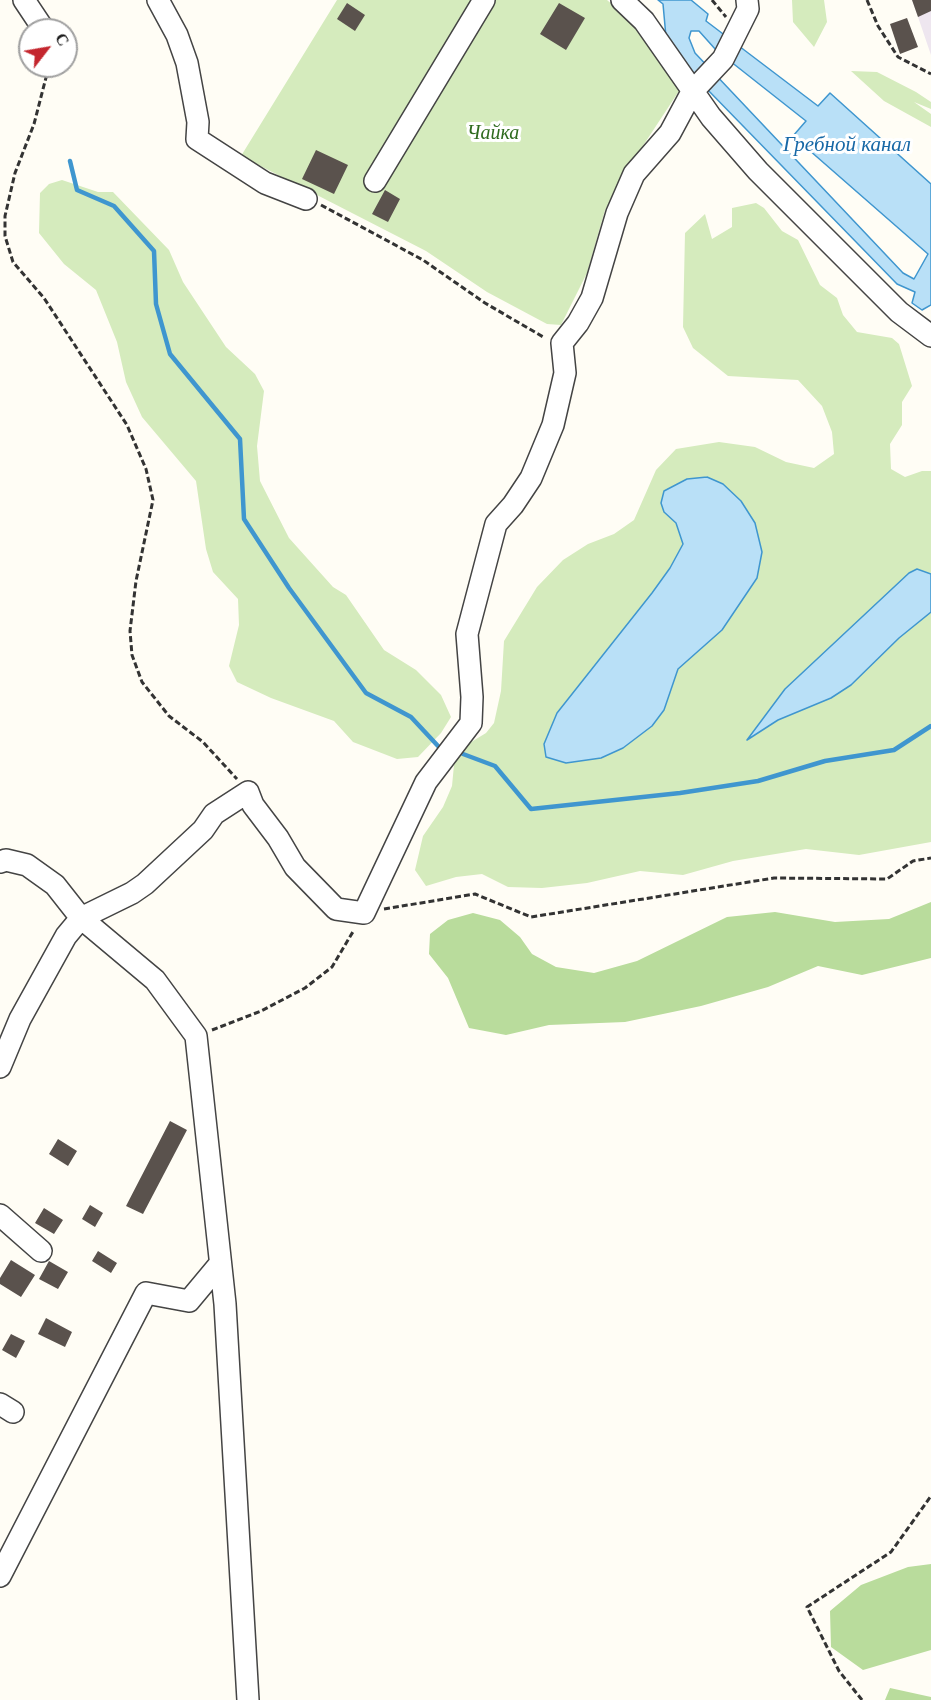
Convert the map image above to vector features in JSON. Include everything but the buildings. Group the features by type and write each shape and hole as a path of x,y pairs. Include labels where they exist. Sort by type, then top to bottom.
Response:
{"street":[{"path":"24,0 36,18"},
{"path":"158,0 177,35 187,63 198,122 197,139 265,183 306,199"},
{"path":"375,181 484,0"},
{"path":"622,0 644,21 692,92 758,171 899,312 931,336"},
{"path":"0,1067 20,1019 66,936 81,918 138,889 203,830 214,814 248,792 253,805 273,830 295,867 309,878 336,909 364,913 426,782 471,723 472,697 467,634 496,524 513,505 531,478 553,425 565,373 562,344 578,323 592,298 617,213 634,174 670,133 692,92 723,59 748,9 747,0"},
{"path":"0,862 6,860 27,865 55,885 81,918 155,980 195,1036 225,1304 248,1700"},
{"path":"0,1215 41,1251"},
{"path":"0,1576 146,1293 189,1301 219,1265"}],"path":[{"path":"867,0 878,26 898,57 931,74"},
{"path":"47,78 34,124 15,173 5,216 5,236 13,262 44,298 127,425 146,470 153,500 136,581 130,632 132,655 142,682 169,716 203,742 248,792"},
{"path":"306,199 414,255 548,340 562,344"},
{"path":"195,1036 261,1011 305,988 332,967 364,913 475,894 531,917 774,878 886,879 913,861 931,858"},
{"path":"862,1700 839,1671 807,1607 891,1552 931,1496"}],"shaded area":[{"path":"912,0 931,0 931,55 918,17"}],"green space":[{"name":"Чайка","path":"337,0 607,0 636,25 679,91 631,164 605,210 587,273 561,325 547,324 487,292 426,251 241,156"},
{"path":"792,0 824,0 827,22 814,47 793,22"},
{"path":"851,71 877,72 931,102 931,109 914,102 931,114 931,127 884,101"},
{"path":"62,180 98,192 113,192 169,250 183,282 226,347 255,374 264,391 257,446 260,481 289,538 333,587 346,595 384,650 416,670 441,695 451,717 441,733 418,757 397,759 353,742 334,721 271,698 237,682 229,666 239,625 238,599 213,572 206,549 196,481 142,417 126,382 117,342 96,290 64,264 39,233 40,193 49,184"},
{"path":"756,203 764,208 782,231 798,240 820,285 837,298 843,315 857,332 892,338 899,344 912,386 902,402 902,425 890,444 891,469 905,477 922,471 931,471 931,574 917,569 909,574 785,689 749,738 778,720 831,698 851,685 899,638 931,612 931,842 859,855 806,849 733,861 683,875 640,871 587,883 542,888 508,887 482,874 456,877 426,886 415,870 423,836 443,807 452,786 454,765 468,744 486,733 494,723 501,691 504,641 537,587 563,560 588,544 614,534 634,520 656,470 676,449 719,442 755,447 786,462 814,468 834,454 832,432 822,406 798,380 728,376 693,348 683,327 685,233 705,214 712,239 732,227 732,208","holes":["707,477 723,484 722,630 678,669 664,710 557,713 652,593 670,568 683,544 676,523 664,512 661,503 664,491 687,479"]},
{"path":"931,902 931,958 862,975 818,966 768,987 701,1006 625,1022 549,1025 506,1035 469,1028 448,978 429,954 430,934 448,920 473,913 500,920 520,937 532,954 556,967 594,973 637,961 727,917 775,912 835,922 889,919"},
{"path":"931,1564 931,1650 863,1670 831,1647 830,1611 861,1585 908,1567"},
{"path":"890,1688 931,1697 931,1700 885,1700"}],"water":[{"name":"Гребной канал","path":"658,0 691,0 708,14 706,21 818,106 830,93 931,184 931,305 922,310 912,303 915,292 897,284 667,48 663,4","holes":["691,31 699,31 716,50 806,121 793,136 928,254 914,279 903,273 695,53 689,38"]},
{"path":"707,477 723,484 741,501 755,523 762,552 757,578 722,630 678,669 664,710 652,726 623,748 601,758 566,763 546,757 544,744 557,713 652,593 670,568 683,544 676,523 664,512 661,503 664,491 687,479"},
{"path":"917,569 931,574 931,612 899,638 851,685 831,698 778,720 747,740 785,689 909,573"}],"waterway":[{"path":"70,161 77,190 114,206 154,251 156,304 170,354 240,439 244,519 289,588 366,693 411,717 438,746"},
{"path":"463,754 495,766 531,809 680,793 758,781 825,761 894,750 931,726"}]}
